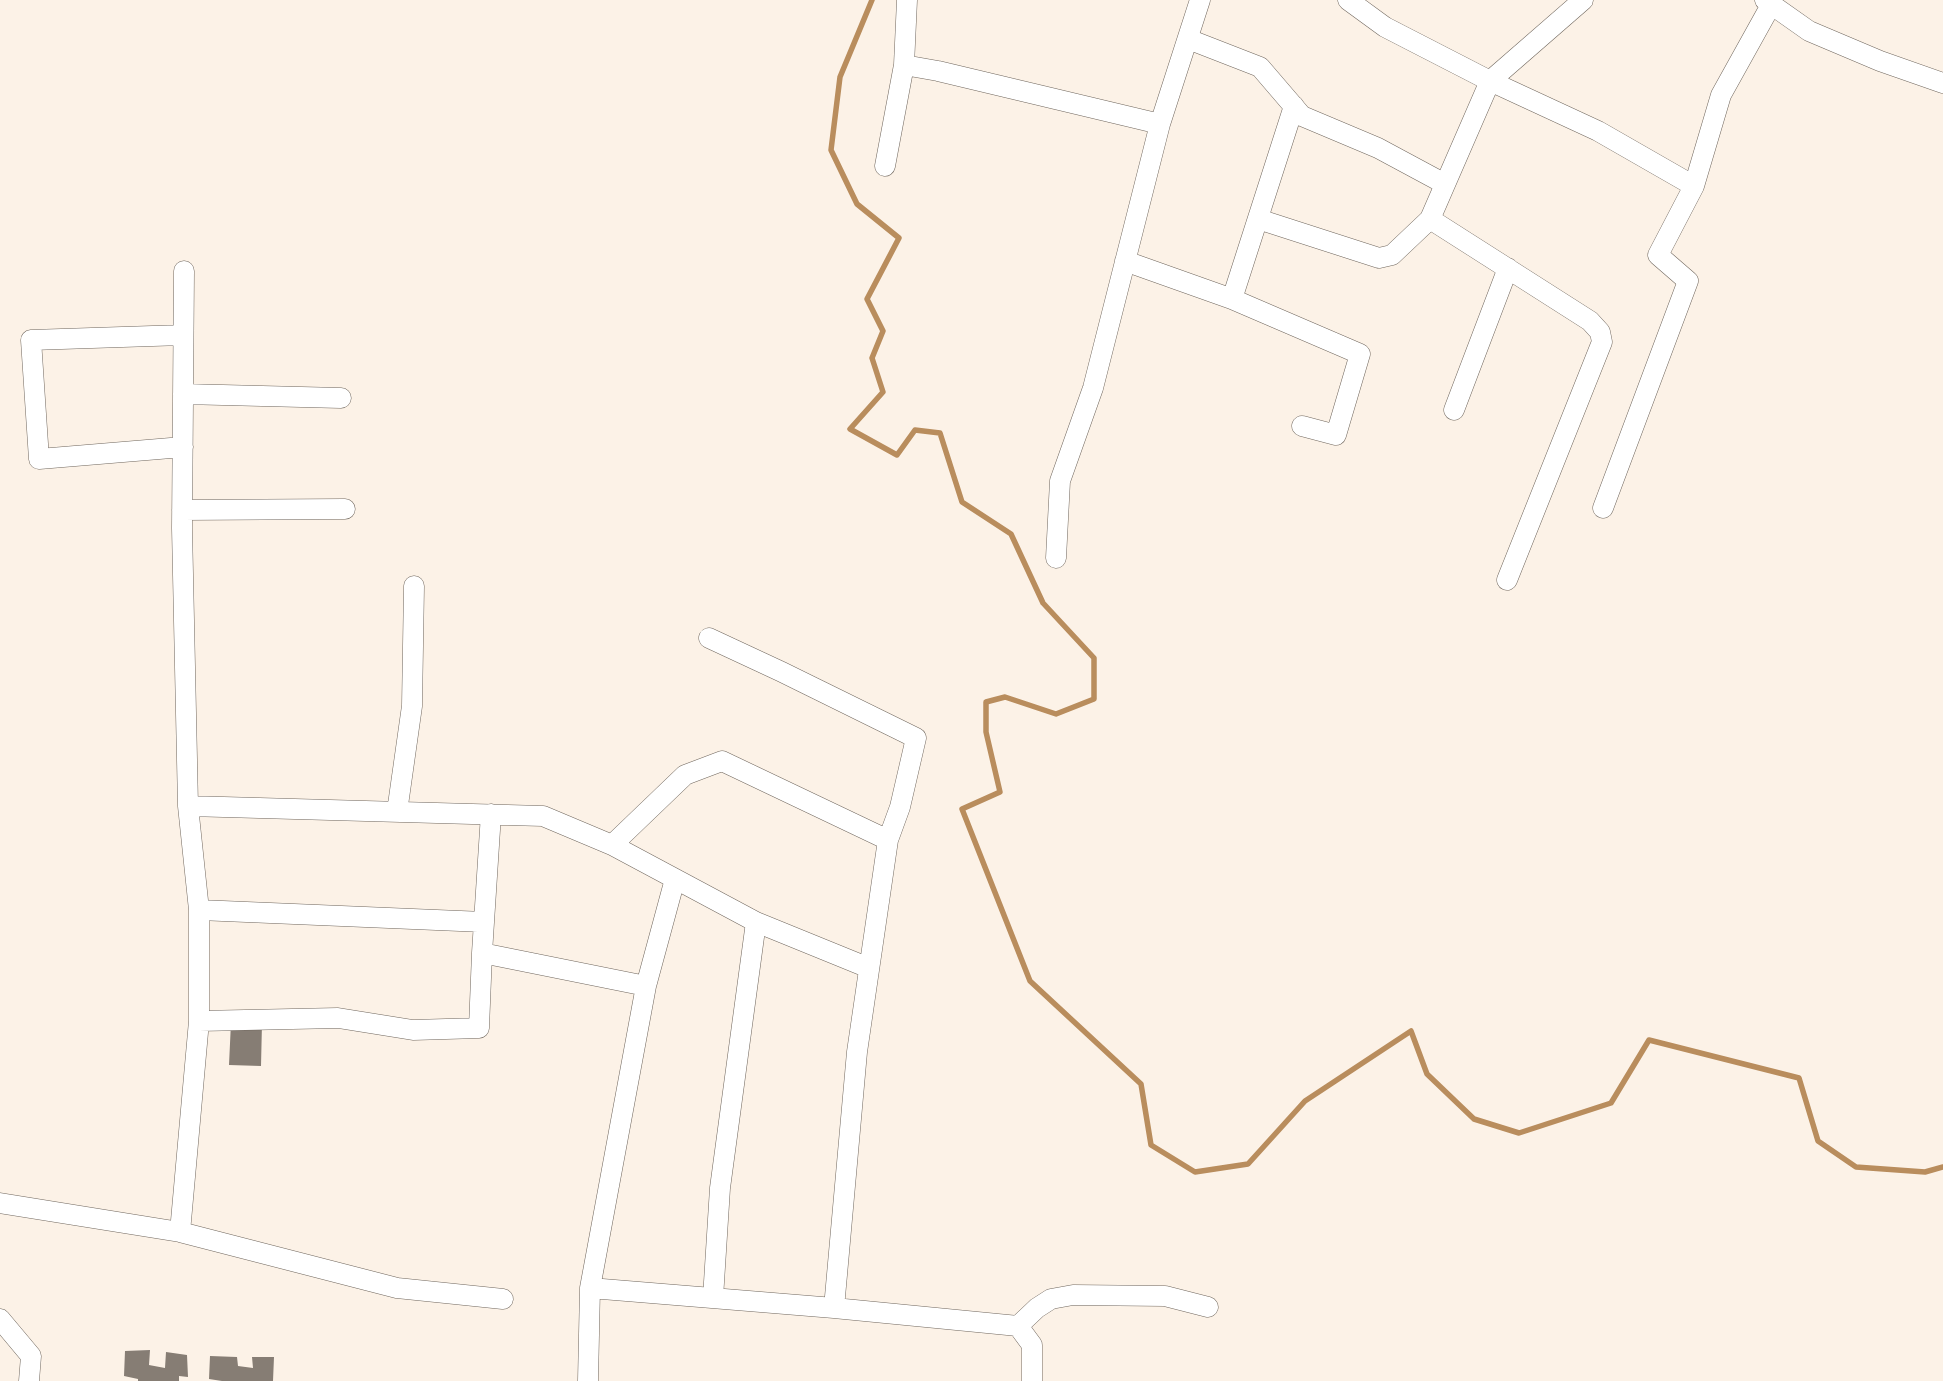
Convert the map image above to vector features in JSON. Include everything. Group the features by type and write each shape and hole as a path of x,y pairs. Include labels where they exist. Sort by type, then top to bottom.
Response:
{"street":[{"path":"885,166 904,65 907,0"},
{"path":"1056,558 1060,481 1093,388 1160,124 1200,0"},
{"path":"1348,0 1385,27 1490,81 1598,131 1694,186"},
{"path":"1258,219 1379,258 1392,255 1430,220 1490,81 1583,0"},
{"path":"1603,508 1688,282 1658,254 1694,186 1721,95 1768,2 1809,31 1880,61 1943,83"},
{"path":"1188,40 1260,67 1302,116 1378,148 1445,184"},
{"path":"904,65 938,71 1160,124"},
{"path":"1232,299 1294,106"},
{"path":"1430,220 1590,321 1600,332 1602,342 1507,580"},
{"path":"1126,261 1232,299 1360,354 1336,435 1302,426"},
{"path":"1454,410 1508,268"},
{"path":"180,1232 199,1021 199,910 188,806 182,510 184,272"},
{"path":"182,446 39,459 31,340 183,335"},
{"path":"183,394 341,398"},
{"path":"182,510 345,509"},
{"path":"397,812 412,706 414,586"},
{"path":"709,638 916,738 900,807 888,840 869,968 857,1052 834,1308"},
{"path":"612,845 685,775 722,761 888,840"},
{"path":"188,806 543,816 612,845 756,922 869,968"},
{"path":"199,1021 338,1018 413,1030 479,1028 491,814"},
{"path":"588,1381 590,1288 646,986 675,879"},
{"path":"199,910 484,922"},
{"path":"713,1298 720,1188 756,922"},
{"path":"482,954 646,986"},
{"path":"0,1203 180,1232 397,1288 504,1300"},
{"path":"590,1288 834,1308 1018,1326 1032,1346 1032,1381"},
{"path":"1018,1326 1036,1308 1051,1300 1073,1295 1165,1296 1208,1307"},
{"path":"0,1319 31,1356 29,1381"}],"building":[{"path":"231,1022 262,1023 261,1066 229,1065"},
{"path":"150,1350 149,1365 165,1368 166,1352 187,1355 188,1377 179,1376 179,1381 138,1381 138,1379 124,1376 125,1351"},
{"path":"210,1356 237,1357 238,1366 253,1368 252,1357 274,1357 273,1381 222,1381 209,1379"}],"waterway":[{"path":"872,0 840,77 831,150 857,204 899,238 867,299 883,331 872,358 883,392 850,429 897,455 915,430 940,433 962,502 1011,534 1043,603 1094,658 1094,699 1056,714 1005,697 986,702 986,732 1000,792 962,809 1030,981 1141,1084 1151,1145 1195,1172 1248,1164 1305,1101 1411,1031 1427,1074 1474,1119 1519,1133 1611,1103 1649,1040 1799,1078 1818,1141 1856,1167 1925,1172 1943,1167"}]}
